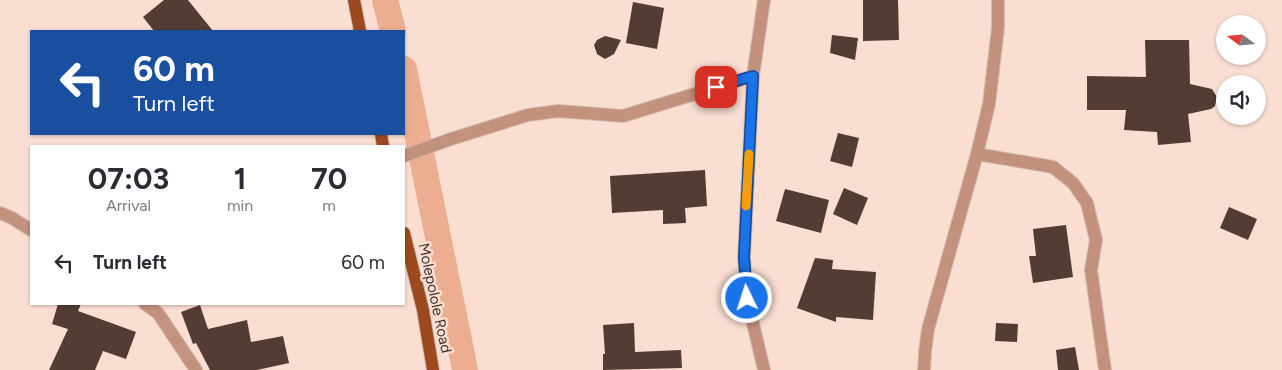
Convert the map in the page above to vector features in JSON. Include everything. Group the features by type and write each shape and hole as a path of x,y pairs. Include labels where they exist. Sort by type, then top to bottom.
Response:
{"main road":[{"path":"354,0 360,30"},
{"name":"Molepolole Road","path":"405,237 423,310 433,370"}],"street":[{"path":"764,0 753,76 744,257 747,298 764,370"},
{"path":"924,370 928,329 990,104 998,28 998,0"},
{"path":"405,156 528,115 558,111 623,116 753,76"},
{"path":"977,154 1053,167 1073,183 1087,203 1096,240 1091,270 1105,370"},
{"path":"0,213 30,229"},
{"path":"146,305 158,313 196,370"}],"building":[{"path":"164,0 188,0 212,30 153,30 143,17"},
{"path":"863,0 898,0 899,40 863,41"},
{"path":"633,2 664,8 657,49 626,43"},
{"path":"832,35 858,38 855,60 830,53"},
{"path":"605,36 621,40 614,54 605,59 597,54 594,45 597,40"},
{"path":"1145,40 1189,40 1190,84 1212,89 1216,95 1215,106 1211,109 1188,114 1191,142 1158,145 1157,132 1124,130 1126,110 1087,110 1087,76 1146,77"},
{"path":"838,133 859,138 852,167 830,161"},
{"path":"705,170 707,206 685,208 686,223 663,224 663,210 612,213 610,176"},
{"path":"844,188 868,198 857,225 833,214"},
{"path":"785,189 829,200 821,233 776,221"},
{"path":"1229,207 1257,219 1248,240 1220,228"},
{"path":"1066,225 1073,277 1033,283 1029,256 1036,256 1033,229"},
{"path":"815,258 833,260 832,269 876,272 873,320 836,317 836,322 797,308"},
{"path":"58,305 81,305 78,311 136,332 126,359 103,351 95,370 49,370 68,329 52,324"},
{"path":"200,305 208,329 247,320 251,342 283,336 289,363 257,370 210,370 196,343 193,344 181,312"},
{"path":"634,323 635,352 681,350 682,368 603,370 603,354 605,354 603,325"},
{"path":"996,323 1018,324 1017,342 995,341"},
{"path":"1075,347 1079,370 1058,370 1056,350"}],"waterway":[{"path":"385,0 393,30"},
{"path":"405,74 465,370"}],"slow traffic":[{"path":"746,206 749,154"}],"route":[{"path":"716,87 753,76 744,257 747,298"}]}
